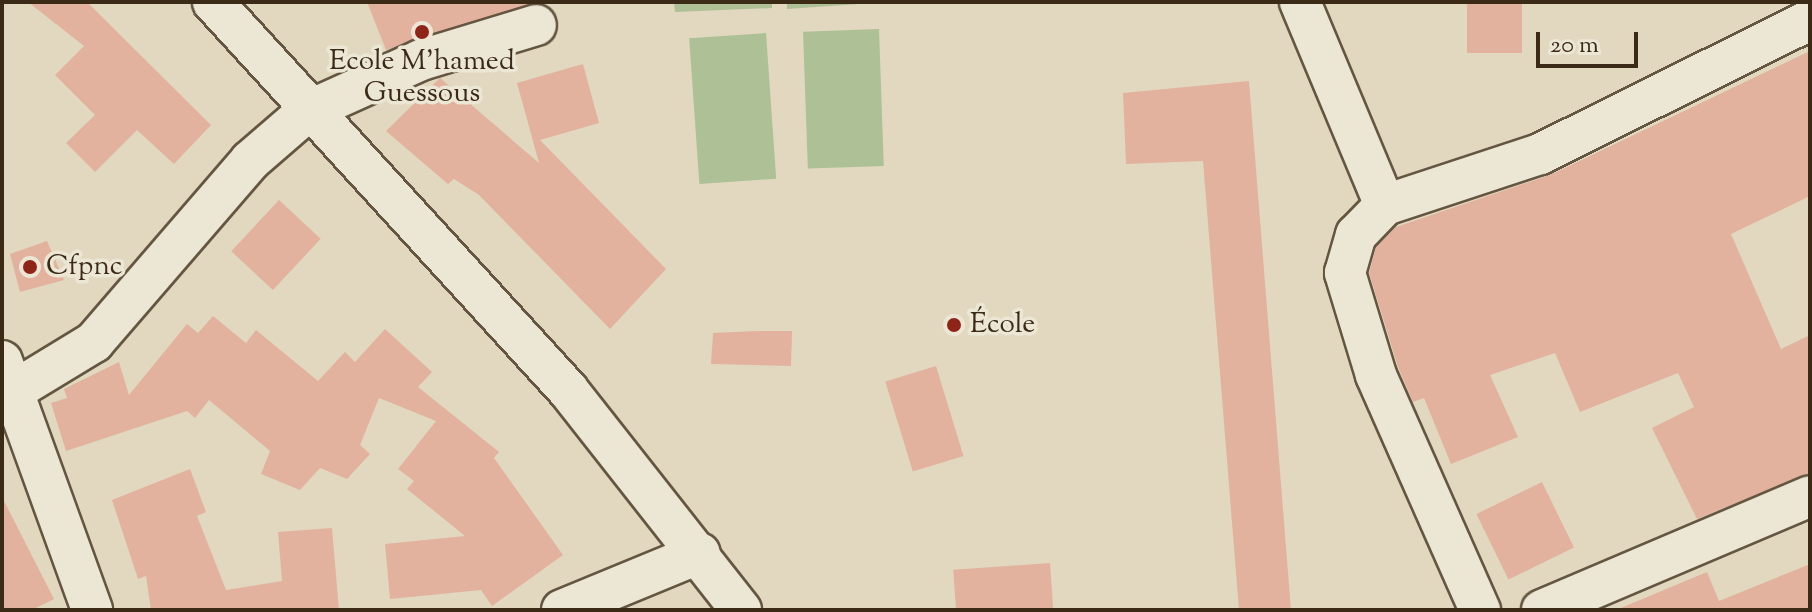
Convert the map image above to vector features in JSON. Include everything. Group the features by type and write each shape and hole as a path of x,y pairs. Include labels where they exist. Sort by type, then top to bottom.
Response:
{"street":[{"path":"213,2 308,111 568,390 700,553 741,610"},
{"path":"1300,2 1385,205"},
{"path":"1480,610 1376,375 1345,273 1356,235 1385,205 1540,154 1810,20"},
{"path":"92,610 6,384 113,324 250,161 308,111 408,65 536,25"},
{"path":"1542,610 1810,496"},
{"path":"562,610 700,553"}],"green space":[{"path":"674,2 772,2 772,8 675,12"},
{"path":"787,2 888,2 787,9"},
{"path":"879,29 884,166 808,169 803,32"},
{"path":"766,33 776,179 699,184 689,38"}],"building":[{"path":"28,2 87,2 211,125 174,164 137,130 95,172 66,143 95,115 55,75 84,46"},
{"name":"Ecole M'hamed Guessous","path":"367,2 535,2 535,3 386,50"},
{"path":"1467,2 1522,2 1522,53 1467,53"},
{"path":"1810,51 1810,196 1731,234 1781,349 1810,335 1810,473 1697,519 1652,428 1694,407 1678,373 1580,412 1555,353 1490,375 1518,437 1451,464 1424,398 1413,402 1398,367 1369,273 1376,247 1396,227 1550,175"},
{"path":"583,64 599,123 540,140 666,269 610,329 479,195 454,179 448,184 386,131 440,78 539,163 517,83"},
{"path":"1249,81 1291,610 1239,610 1203,161 1126,164 1123,93"},
{"path":"279,200 321,239 273,290 231,251"},
{"name":"Cfpnc","path":"47,241 64,280 20,292 10,254"},
{"path":"213,316 246,343 256,330 318,381 345,352 355,362 385,329 432,372 418,387 499,452 494,458 563,555 492,606 481,590 390,599 385,544 465,536 407,489 414,481 398,469 436,421 379,398 360,445 370,454 347,479 320,468 300,490 261,474 270,451 209,400 195,418 187,411 66,451 51,403 67,398 64,389 119,362 129,395 187,324 198,333"},
{"path":"792,331 791,366 711,364 713,333"},
{"path":"936,366 963,456 913,471 885,381"},
{"path":"190,469 206,512 197,516 226,590 282,581 278,532 332,528 339,610 151,610 146,576 138,579 112,500"},
{"path":"1542,482 1574,548 1508,580 1476,514"},
{"path":"2,497 54,599 32,610 2,610"},
{"path":"1050,563 1053,610 956,610 953,570"},
{"path":"1810,564 1810,610 1616,610 1707,572 1719,601"}],"place":[{"name":"Ecole M'hamed Guessous","path":"422,32"},
{"name":"Cfpnc","path":"30,267"},
{"name":"École","path":"954,325"}]}
